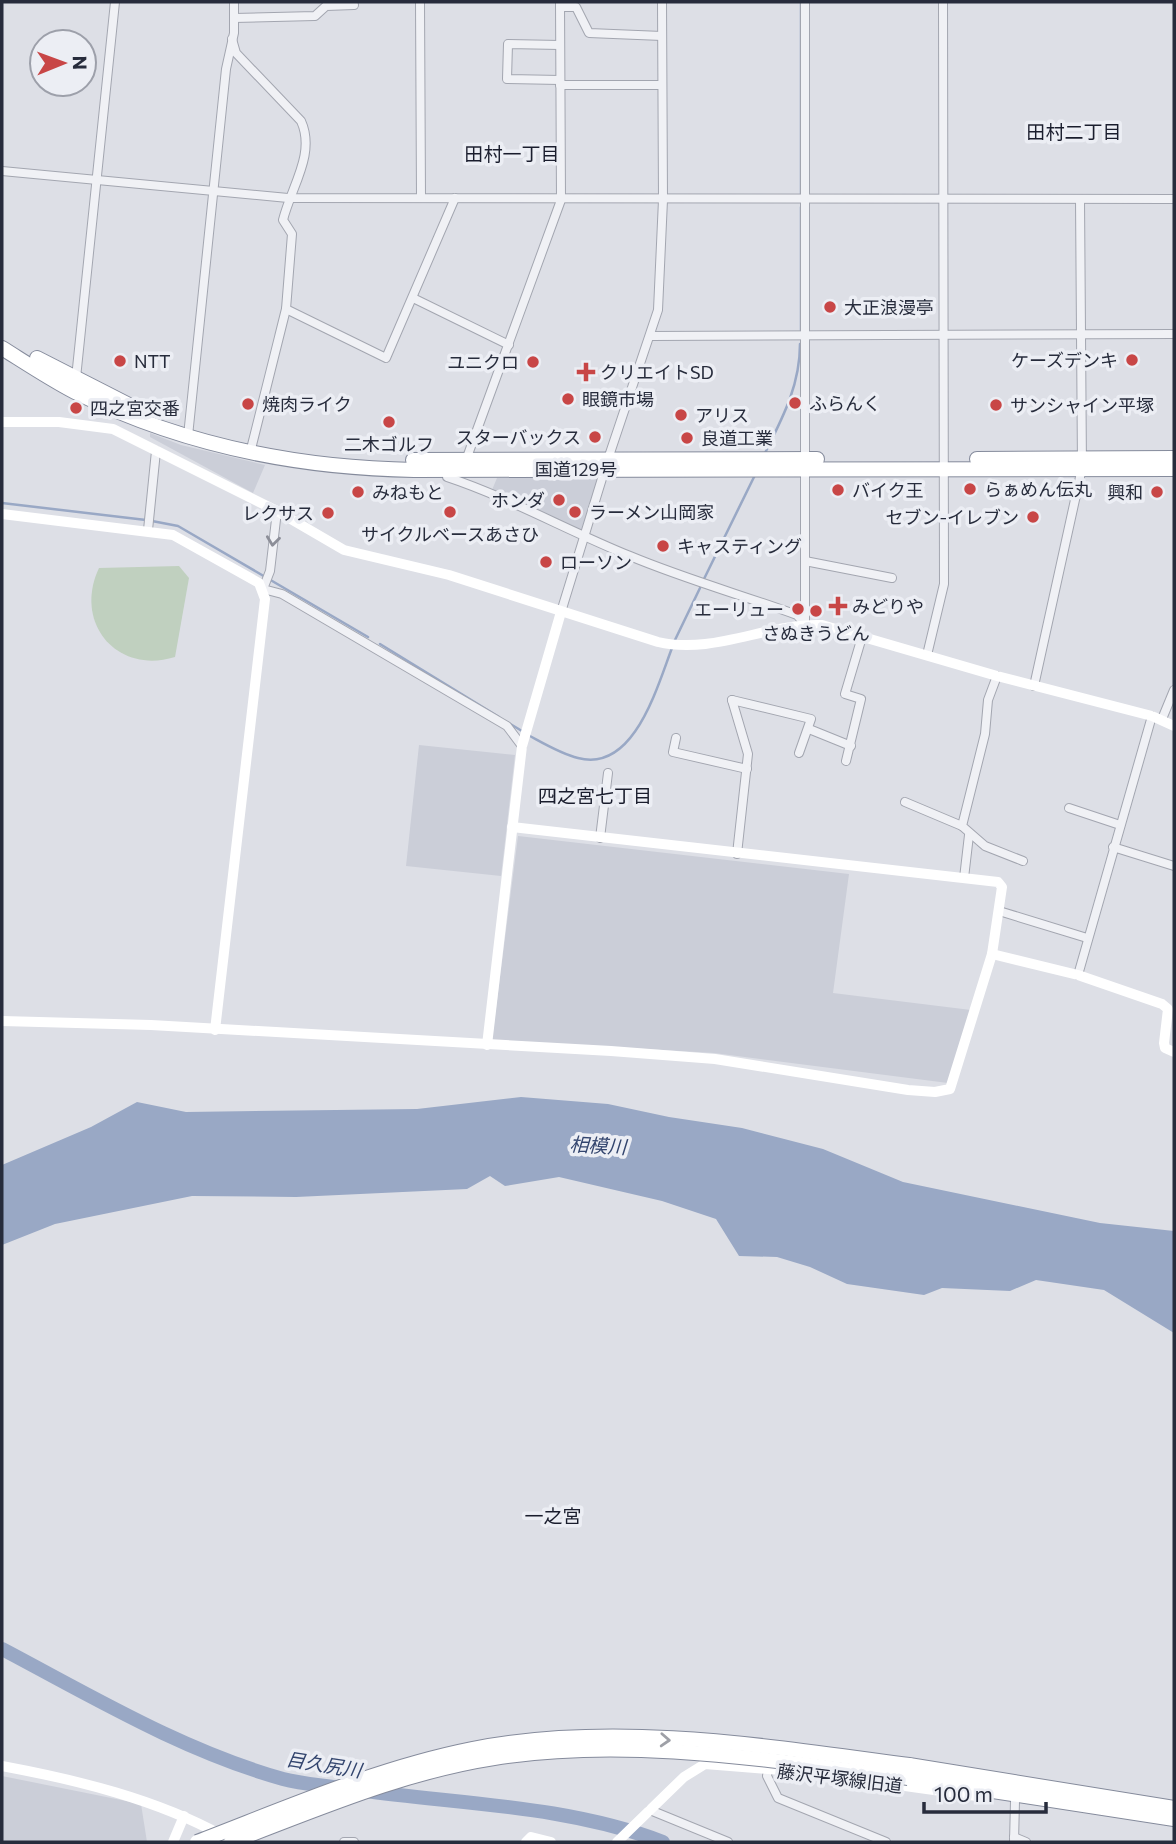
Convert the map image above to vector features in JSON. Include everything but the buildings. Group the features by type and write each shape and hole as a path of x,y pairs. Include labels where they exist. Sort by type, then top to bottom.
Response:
{"highway":[{"name":"国道129号","path":"2,339 122,407"},
{"name":"国道129号","path":"2,348 73,391 189,432 326,466 447,470 471,465 495,469 606,464"},
{"name":"国道129号","path":"251,448 339,457 471,465 1082,463 1174,458"},
{"name":"国道129号","path":"1082,463 1174,469"},
{"path":"197,1842 427,1759 498,1745 570,1738 667,1740 838,1755 1026,1782 1174,1808"},
{"path":"233,1842 423,1773 494,1758 567,1751 663,1752 836,1769 1013,1793 1174,1819"}],"street":[{"path":"75,380 115,2"},
{"path":"189,432 234,2"},
{"path":"420,2 421,198"},
{"path":"487,1045 527,724 606,464 650,336 662,285 662,2"},
{"path":"805,2 806,624"},
{"path":"927,655 944,584 943,2"},
{"path":"472,485 471,465 509,345 561,200 560,4 576,7 589,33 662,36"},
{"path":"234,18 315,16 326,6 354,5"},
{"path":"232,39 236,53 301,121 306,132 305,158 288,198 283,220 292,234 286,309 251,448"},
{"path":"560,45 508,44 507,79 662,85"},
{"path":"2,171 288,198 943,201 1174,199"},
{"path":"286,309 386,358 455,198"},
{"path":"1034,686 1082,463 1080,200"},
{"path":"413,299 509,345"},
{"path":"650,336 806,338 1174,334"},
{"path":"113,429 122,407"},
{"path":"2,422 59,422 113,429 277,511 344,550 449,576 674,645 718,642 806,624 832,627 997,676 1157,717 1174,726"},
{"path":"148,530 156,451"},
{"path":"488,491 495,469"},
{"path":"447,470 447,477 488,491 584,537 693,582 797,615 806,624"},
{"path":"215,1030 266,585 277,511"},
{"path":"2,514 173,534 282,594 507,726 523,743"},
{"path":"805,561 892,578"},
{"path":"846,761 861,699 845,694 862,636"},
{"path":"962,826 985,734 988,700 997,676"},
{"path":"1078,975 1120,825 1157,717 1174,690"},
{"path":"737,854 748,754 732,700 811,719 799,753"},
{"path":"808,729 851,746"},
{"path":"676,738 673,752 747,769"},
{"path":"600,838 608,773"},
{"path":"905,802 962,826 969,835 985,846 1023,861"},
{"path":"1069,808 1120,825"},
{"path":"2,1021 215,1030 715,1059 908,1090 950,1089 992,954 1002,887 998,882 512,828"},
{"path":"964,878 969,835"},
{"path":"1113,847 1174,866"},
{"path":"999,911 1087,938"},
{"path":"992,954 1123,989 1168,1009"},
{"path":"1174,998 1168,1009 1164,1043 1165,1048 1174,1052"},
{"name":"藤沢平塚線旧道","path":"617,1842 684,1777 705,1764 768,1769 1015,1801 1174,1825"},
{"path":"2,1766 101,1789 184,1816 233,1842"},
{"path":"768,1769 767,1776 778,1798 886,1842"},
{"path":"1015,1801 1014,1840 1026,1842"},
{"path":"648,1812 728,1842"},
{"path":"173,1842 184,1816"},
{"path":"526,1842 531,1837 551,1842"},
{"path":"344,1842 354,1842"}],"shaded area":[{"path":"150,433 181,445 265,465 253,493 150,437"},
{"path":"497,478 599,478 581,531 492,490"},
{"path":"419,745 515,755 501,876 406,866"},
{"path":"518,836 849,874 833,993 971,1010 948,1083 714,1053 492,1040"},
{"path":"2,1776 141,1804 147,1842 2,1842"}],"green space":[{"path":"179,566 189,578 175,657 154,661 135,658 119,651 105,640 96,625 92,608 92,588 99,568"}],"water":[{"name":"相模川","path":"521,1097 608,1104 742,1128 823,1149 903,1182 1100,1223 1174,1231 1174,1333 1104,1290 1036,1280 1010,1291 942,1288 924,1295 847,1284 810,1267 777,1257 739,1256 716,1219 662,1201 559,1177 505,1186 490,1176 467,1189 296,1197 192,1196 55,1224 2,1245 2,1165 91,1127 137,1102 186,1112 417,1109"}],"waterway":[{"path":"801,2 801,195"},
{"path":"801,207 801,333"},
{"path":"765,453 794,387 800,344"},
{"path":"703,581 755,475"},
{"path":"2,503 146,520"},
{"path":"152,521 178,526 368,637"},
{"path":"674,642 700,588"},
{"path":"380,644 499,717"},
{"path":"528,735 578,758 598,759 614,753 640,723 659,684 672,648"},
{"path":"507,722 522,731"},
{"name":"目久尻川","path":"2,1649 139,1722 210,1754 283,1779 341,1788"},
{"name":"目久尻川","path":"365,1791 553,1813 627,1830 663,1842"}],"place":[{"name":"大正浪漫亭","path":"830,307"},
{"name":"ケーズデンキ","path":"1132,360"},
{"name":"NTT","path":"120,361"},
{"name":"ユニクロ","path":"533,362"},
{"name":"クリエイトSD","path":"586,372"},
{"name":"眼鏡市場","path":"568,399"},
{"name":"ふらんく","path":"795,403"},
{"name":"焼肉ライク","path":"248,404"},
{"name":"サンシャイン平塚","path":"996,405"},
{"name":"四之宮交番","path":"76,408"},
{"name":"アリス","path":"681,415"},
{"name":"二木ゴルフ","path":"389,422"},
{"name":"スターバックス","path":"595,437"},
{"name":"良道工業","path":"687,438"},
{"name":"らぁめん伝丸","path":"970,489"},
{"name":"バイク王","path":"838,490"},
{"name":"みねもと","path":"358,492"},
{"name":"興和","path":"1157,492"},
{"name":"ホンダ","path":"559,500"},
{"name":"サイクルベースあさひ","path":"450,512"},
{"name":"ラーメン山岡家","path":"575,512"},
{"name":"レクサス","path":"328,513"},
{"name":"セブン-イレブン","path":"1033,517"},
{"name":"キャスティング","path":"663,546"},
{"name":"ローソン","path":"546,562"},
{"name":"みどりや","path":"838,606"},
{"name":"エーリュー","path":"798,609"},
{"name":"さぬきうどん","path":"816,611"}],"district":[{"name":"田村二丁目","path":"1074,131"},
{"name":"田村一丁目","path":"512,153"},
{"name":"四之宮七丁目","path":"595,795"},
{"name":"一之宮","path":"553,1515"}]}
